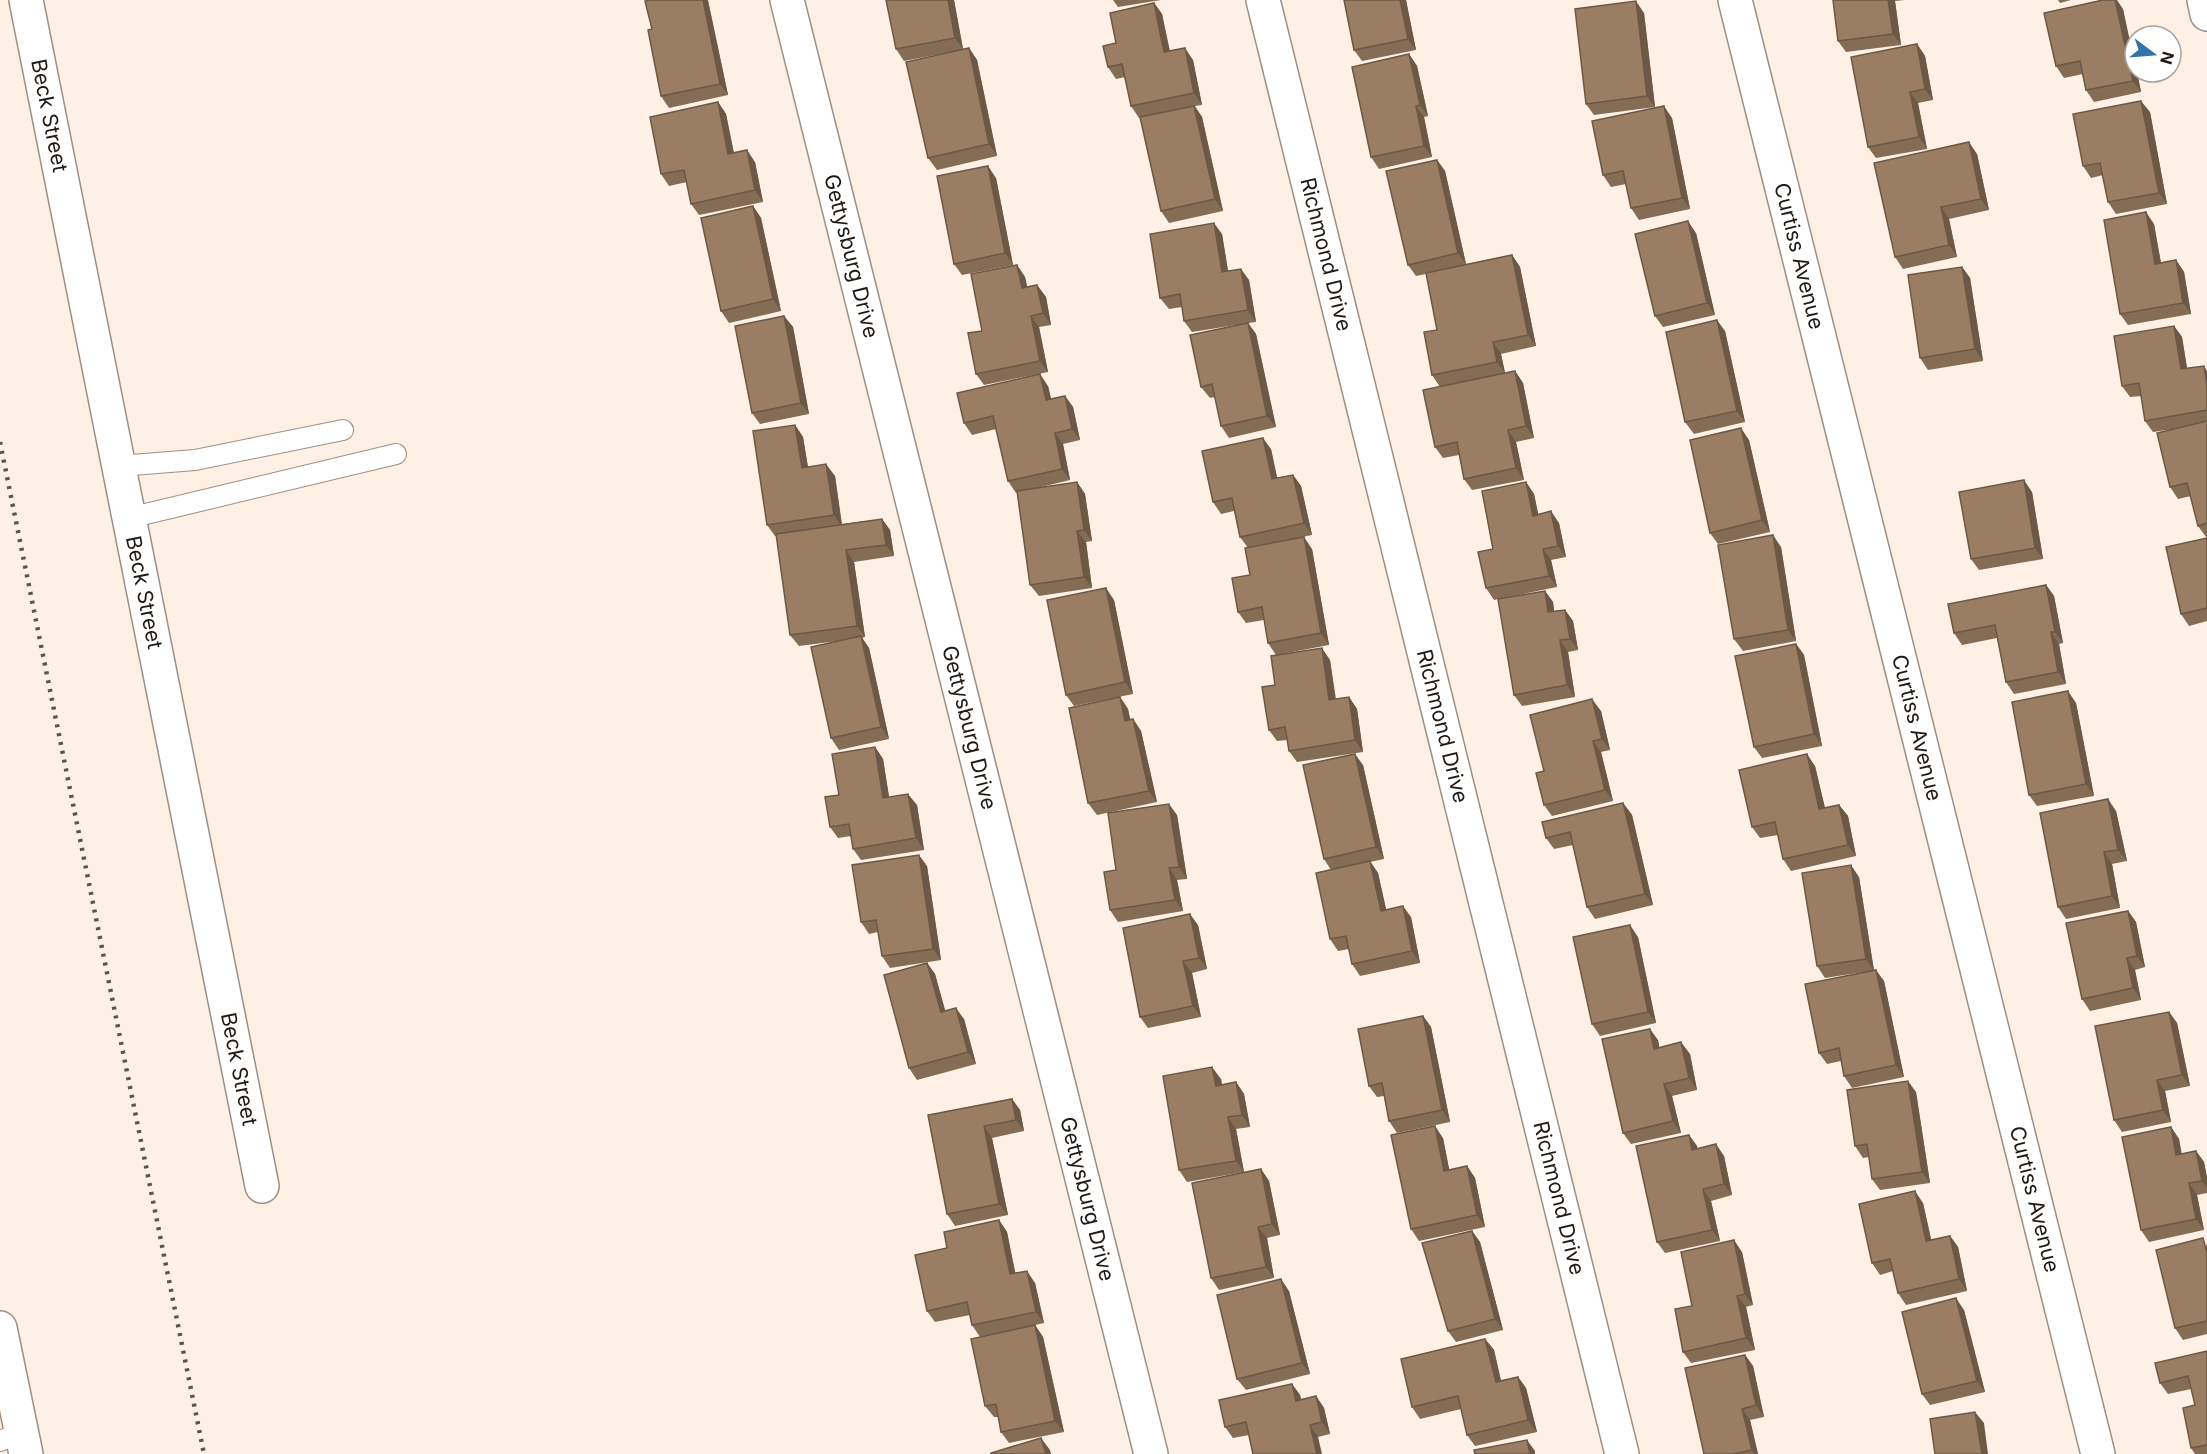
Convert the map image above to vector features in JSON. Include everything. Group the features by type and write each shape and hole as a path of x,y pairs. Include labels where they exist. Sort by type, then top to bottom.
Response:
{"street":[{"name":"Beck Street","path":"26,0 262,1186"},
{"name":"Gettysburg Drive","path":"787,0 1151,1454"},
{"name":"Richmond Drive","path":"1263,0 1622,1454"},
{"name":"Curtiss Avenue","path":"1735,0 2098,1454"},
{"path":"2204,0 2207,14"},
{"path":"0,1328 5,1379 16,1443"}],"lane":[{"path":"119,466 195,460 343,430"},
{"path":"129,518 396,454"}],"building":[{"path":"703,0 720,84 661,96 648,30 652,29 645,1"},
{"path":"886,0 948,0 955,38 896,49"},
{"path":"1344,0 1400,0 1408,39 1354,50"},
{"path":"1833,0 1888,0 1893,34 1838,41"},
{"path":"2103,0 2115,0 2123,36 2123,83 2086,90 2080,61 2056,66 2044,13"},
{"path":"1636,1 1647,96 1586,104 1575,9"},
{"path":"1154,3 1164,52 1185,48 1194,93 1131,106 1122,64 1108,67 1103,46 1116,43 1110,13"},
{"path":"1917,44 1925,89 1910,92 1919,137 1868,147 1851,57"},
{"path":"969,48 989,144 928,158 906,62"},
{"path":"1409,54 1420,105 1416,106 1424,146 1371,157 1352,67"},
{"path":"2141,101 2159,193 2108,202 2100,163 2083,166 2073,114"},
{"path":"718,102 728,154 747,150 755,190 691,204 684,170 661,174 650,117"},
{"path":"1194,106 1215,199 1161,211 1140,117"},
{"path":"1664,106 1682,198 1631,208 1623,171 1603,175 1592,121"},
{"path":"1969,142 1981,199 1941,207 1949,245 1895,257 1874,163"},
{"path":"1437,160 1458,253 1408,265 1386,171"},
{"path":"988,166 1005,253 954,264 937,176"},
{"path":"753,206 773,299 721,311 701,218"},
{"path":"2146,212 2155,264 2176,260 2183,303 2120,314 2104,220"},
{"path":"1688,221 1707,303 1655,316 1635,234"},
{"path":"1214,223 1222,272 1241,269 1248,310 1184,321 1180,294 1160,298 1150,234"},
{"path":"1512,255 1528,335 1493,342 1497,362 1432,375 1424,332 1437,330 1426,273"},
{"path":"1017,265 1022,288 1037,285 1043,313 1031,316 1040,361 976,374 968,333 982,331 971,274"},
{"path":"1962,267 1975,349 1920,358 1908,275"},
{"path":"784,316 801,403 752,413 735,326"},
{"path":"1717,320 1737,411 1685,422 1666,332"},
{"path":"1248,323 1267,416 1221,426 1212,384 1201,387 1190,335"},
{"path":"2174,326 2181,369 2204,366 2207,410 2145,421 2139,383 2122,386 2114,336"},
{"path":"1515,371 1526,426 1508,430 1516,468 1464,479 1457,442 1435,447 1423,390"},
{"path":"1040,374 1046,400 1065,396 1072,429 1055,433 1062,469 1008,481 993,416 964,423 957,393"},
{"path":"2207,421 2207,523 2198,526 2187,483 2170,487 2157,433"},
{"path":"795,425 802,468 826,464 834,515 767,525 753,431"},
{"path":"1741,428 1762,520 1710,533 1690,440"},
{"path":"1263,438 1272,479 1293,475 1304,523 1240,537 1232,498 1213,502 1202,451"},
{"path":"2024,480 2035,548 1971,559 1959,492"},
{"path":"1077,482 1084,530 1077,531 1084,577 1030,585 1017,491"},
{"path":"1526,482 1533,516 1551,511 1558,546 1543,549 1549,576 1486,588 1478,552 1493,549 1482,491"},
{"path":"882,519 886,545 846,550 857,626 790,635 776,534"},
{"path":"1773,535 1788,630 1734,639 1718,545"},
{"path":"1304,537 1321,633 1268,643 1262,607 1238,612 1232,578 1250,575 1245,548"},
{"path":"2207,538 2207,608 2181,614 2166,547"},
{"path":"2046,585 2055,632 2051,632 2058,672 2006,682 1995,625 1954,633 1948,604"},
{"path":"1106,588 1125,682 1066,695 1047,600"},
{"path":"1545,591 1548,612 1565,610 1570,639 1560,640 1567,685 1514,695 1498,599"},
{"path":"861,636 881,727 831,738 811,647"},
{"path":"1796,644 1814,734 1754,747 1735,656"},
{"path":"1322,648 1329,700 1349,697 1355,740 1289,751 1285,727 1269,730 1262,687 1275,685 1271,656"},
{"path":"2068,691 2086,784 2029,795 2012,702"},
{"path":"1120,697 1125,721 1133,719 1149,791 1088,803 1069,708"},
{"path":"1592,699 1602,739 1593,741 1605,790 1544,805 1536,773 1544,771 1530,715"},
{"path":"875,747 883,798 908,794 916,838 853,849 849,824 830,827 825,797 839,795 832,754"},
{"path":"1355,754 1376,847 1324,859 1303,765"},
{"path":"1807,754 1819,809 1839,805 1848,845 1783,859 1775,822 1752,827 1739,770"},
{"path":"2108,799 2118,850 2104,852 2112,896 2058,907 2040,813"},
{"path":"1623,803 1645,894 1587,907 1570,832 1546,838 1542,822"},
{"path":"1169,804 1179,867 1169,868 1175,900 1110,910 1104,872 1116,870 1108,813"},
{"path":"919,855 933,949 882,956 876,920 861,922 852,865"},
{"path":"1370,861 1381,911 1403,906 1412,951 1352,964 1346,936 1330,939 1316,873"},
{"path":"1851,865 1866,959 1817,966 1802,873"},
{"path":"2128,911 2137,956 2127,958 2133,988 2082,999 2066,923"},
{"path":"1190,914 1199,958 1183,961 1193,1006 1140,1017 1123,928"},
{"path":"1630,925 1648,1012 1592,1024 1573,937"},
{"path":"927,963 941,1012 956,1008 968,1052 909,1068 884,975"},
{"path":"1876,970 1896,1065 1844,1076 1839,1048 1819,1053 1805,984"},
{"path":"2169,1012 2182,1075 2157,1080 2163,1110 2114,1120 2095,1026"},
{"path":"1423,1016 1442,1110 1389,1121 1382,1083 1369,1086 1358,1029"},
{"path":"1650,1029 1654,1049 1681,1042 1689,1078 1664,1084 1673,1121 1623,1133 1602,1039"},
{"path":"1212,1067 1216,1086 1236,1082 1242,1115 1228,1117 1236,1161 1179,1170 1163,1076"},
{"path":"1908,1081 1922,1172 1872,1179 1867,1144 1855,1146 1847,1090"},
{"path":"1012,1099 1016,1120 984,1126 999,1204 947,1214 928,1115"},
{"path":"1435,1126 1444,1171 1467,1166 1477,1215 1411,1229 1391,1135"},
{"path":"2171,1127 2176,1155 2196,1151 2202,1181 2189,1183 2196,1219 2141,1230 2122,1137"},
{"path":"1689,1135 1692,1150 1716,1144 1724,1184 1703,1189 1712,1230 1657,1242 1636,1146"},
{"path":"1261,1169 1272,1224 1258,1227 1266,1267 1211,1278 1192,1183"},
{"path":"1915,1191 1926,1241 1950,1236 1959,1279 1898,1293 1890,1259 1872,1263 1859,1204"},
{"path":"999,1220 1010,1274 1027,1271 1036,1312 972,1325 967,1302 927,1311 915,1255 947,1248 944,1232"},
{"path":"1472,1231 1495,1319 1448,1331 1422,1243"},
{"path":"2203,1238 2207,1253 2207,1321 2175,1328 2156,1250"},
{"path":"1734,1240 1745,1294 1737,1296 1746,1338 1683,1352 1675,1309 1692,1306 1681,1252"},
{"path":"1281,1279 1302,1363 1237,1379 1217,1295"},
{"path":"1956,1298 1977,1381 1922,1394 1902,1312"},
{"path":"1035,1325 1055,1421 1001,1432 996,1404 985,1406 971,1339"},
{"path":"1485,1339 1496,1382 1518,1377 1528,1420 1467,1435 1458,1396 1412,1407 1401,1359"},
{"path":"2207,1351 2207,1445 2191,1448 2183,1408 2195,1405 2188,1376 2160,1383 2155,1363"},
{"path":"1745,1355 1756,1405 1742,1409 1752,1450 1733,1454 1704,1454 1685,1368"},
{"path":"1292,1384 1296,1401 1316,1396 1322,1422 1310,1425 1317,1454 1253,1454 1246,1422 1225,1427 1219,1400"},
{"path":"1975,1412 1982,1454 1935,1454 1930,1419"},
{"path":"1041,1438 1046,1454 991,1454 991,1453"},
{"path":"1527,1440 1530,1454 1475,1454 1474,1450"}],"railway":[{"path":"0,442 204,1454"}]}
